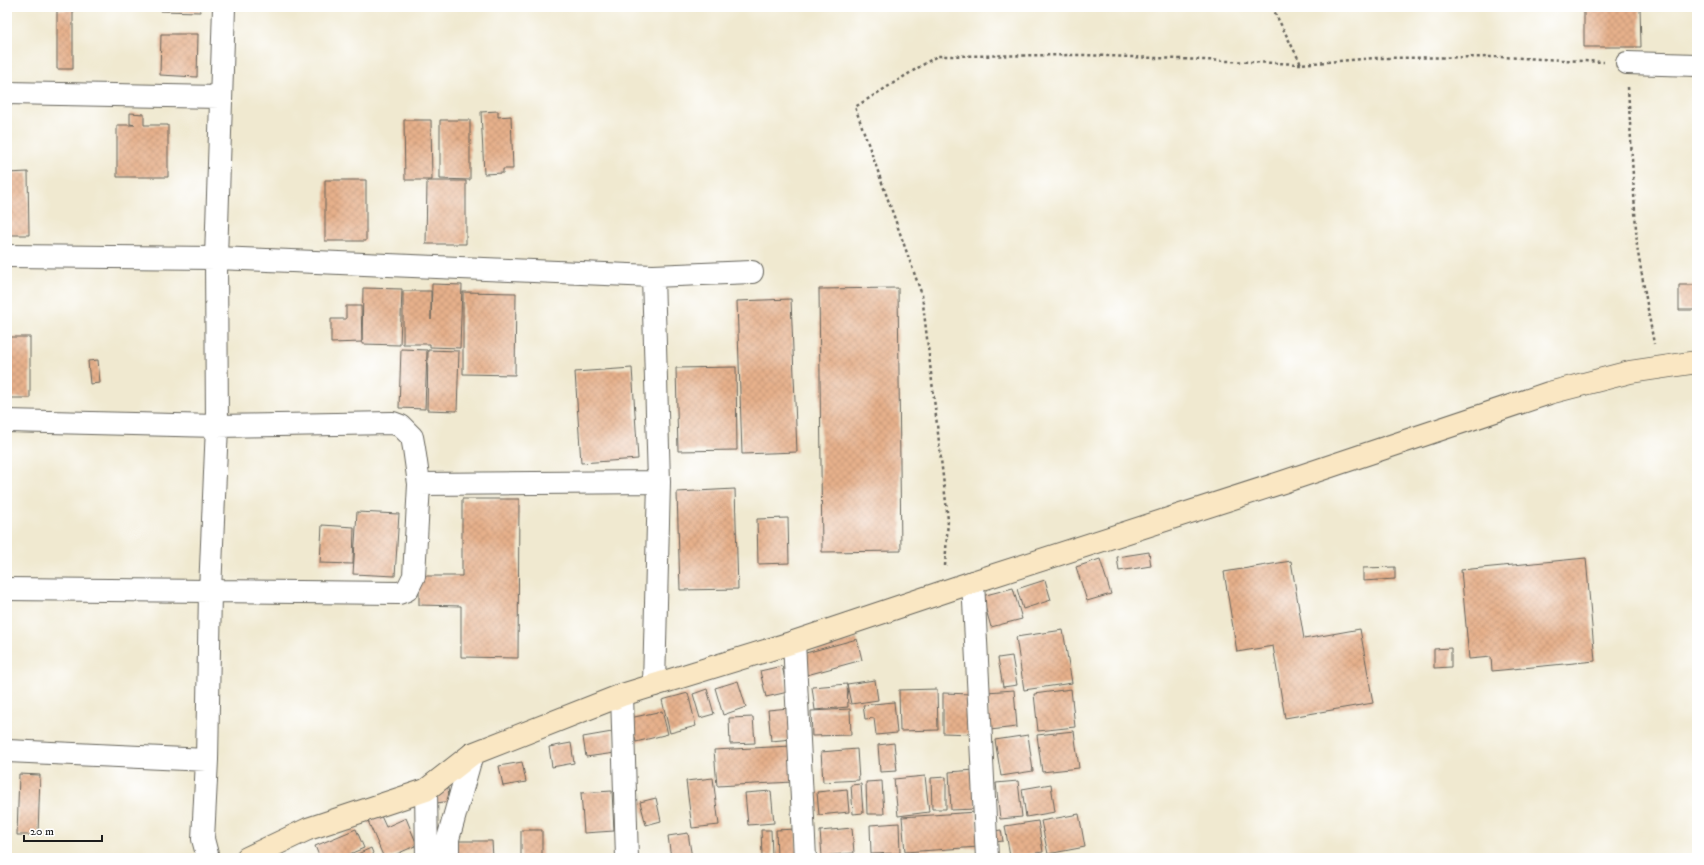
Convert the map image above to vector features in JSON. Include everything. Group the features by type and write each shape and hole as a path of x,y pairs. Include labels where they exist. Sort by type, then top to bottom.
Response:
{"main road":[{"path":"247,858 308,829 426,790 472,754 622,695 794,642 1550,393 1630,372 1697,362"}],"street":[{"path":"208,858 203,839 207,760 210,591 217,426 216,258 224,7"},
{"path":"1627,63 1697,65"},
{"path":"7,93 220,97"},
{"path":"7,256 216,258 653,276 752,272"},
{"path":"653,276 659,482 654,685"},
{"path":"7,421 217,426 393,423 401,426 412,437 419,484 414,576 408,590 399,593 7,589"},
{"path":"419,484 659,482"},
{"path":"973,582 987,858"},
{"path":"794,642 805,858"},
{"path":"622,695 628,858"},
{"path":"7,751 207,760"},
{"path":"448,858 448,839 472,754"},
{"path":"426,790 427,858"}],"path":[{"path":"1272,7 1301,64"},
{"path":"943,592 948,520 922,295 855,107 937,56 1083,55 1301,64 1375,58 1501,57 1627,63 1637,247 1658,368"}],"building":[{"path":"161,7 200,7 200,12 161,11"},
{"path":"1584,7 1640,7 1641,47 1584,47"},
{"path":"57,10 73,10 73,69 57,69"},
{"path":"161,34 198,34 197,77 160,75"},
{"path":"498,111 498,117 511,116 513,169 503,169 503,173 484,174 481,112"},
{"path":"130,113 144,114 144,125 168,125 168,177 117,177 117,125 135,125 130,124"},
{"path":"404,120 431,120 432,180 405,180"},
{"path":"440,120 470,120 470,180 440,179"},
{"path":"28,172 29,235 7,235 7,173"},
{"path":"325,180 366,180 366,241 325,241"},
{"path":"427,181 466,181 466,244 426,244"},
{"path":"432,284 462,285 460,348 430,347 430,344 403,344 403,291 431,291 431,320"},
{"path":"1679,285 1697,285 1697,310 1679,310"},
{"path":"363,288 402,289 400,345 362,344"},
{"path":"898,288 901,551 822,552 819,289"},
{"path":"463,292 516,293 515,375 463,374"},
{"path":"791,299 797,452 742,454 737,301"},
{"path":"346,306 361,306 362,342 331,343 331,319 346,319"},
{"path":"7,337 30,337 30,398 7,398"},
{"path":"401,349 427,350 425,409 399,408"},
{"path":"428,350 459,351 457,411 427,410"},
{"path":"98,360 100,383 90,384 88,361"},
{"path":"736,367 737,450 678,451 676,368"},
{"path":"632,368 638,459 581,463 575,372"},
{"path":"735,489 738,589 680,590 677,492"},
{"path":"462,499 519,499 518,658 461,657 461,606 419,605 419,576 462,576"},
{"path":"357,512 399,514 395,576 353,574"},
{"path":"788,518 789,563 758,564 757,519"},
{"path":"322,525 354,527 353,564 320,563"},
{"path":"1149,552 1151,566 1119,571 1117,557"},
{"path":"1586,558 1595,661 1492,671 1491,657 1469,659 1461,570"},
{"path":"1100,559 1111,594 1087,601 1076,567"},
{"path":"1291,561 1304,639 1360,629 1373,703 1285,718 1273,646 1237,652 1224,572"},
{"path":"1395,567 1395,579 1363,581 1363,568"},
{"path":"1045,580 1051,600 1023,609 1017,589"},
{"path":"1013,588 1022,619 991,627 982,596"},
{"path":"1063,630 1072,683 1024,690 1016,637"},
{"path":"857,639 862,660 807,675 802,654"},
{"path":"1451,648 1451,667 1434,668 1434,649"},
{"path":"1012,656 1017,685 1003,687 998,658"},
{"path":"782,666 788,692 766,697 760,671"},
{"path":"875,680 878,700 851,704 847,684"},
{"path":"738,681 746,707 723,715 715,688"},
{"path":"847,684 848,707 815,710 812,687"},
{"path":"707,689 714,714 700,718 693,694"},
{"path":"937,689 938,730 900,731 899,690"},
{"path":"1071,689 1075,727 1038,731 1034,694"},
{"path":"1014,690 1017,727 990,730 987,692"},
{"path":"688,693 696,726 670,733 662,700"},
{"path":"943,693 972,694 972,734 943,733"},
{"path":"894,702 897,733 876,735 874,718 865,719 863,705"},
{"path":"789,708 792,739 771,741 768,710"},
{"path":"850,709 851,735 812,736 811,711"},
{"path":"662,711 668,734 636,742 630,718"},
{"path":"753,717 755,743 730,744 729,718"},
{"path":"1074,731 1079,768 1042,772 1037,735"},
{"path":"612,732 615,753 586,757 583,737"},
{"path":"1028,735 1033,771 1001,776 995,740"},
{"path":"571,743 574,763 552,767 549,747"},
{"path":"894,743 897,771 880,772 878,745"},
{"path":"791,746 793,782 717,786 714,750"},
{"path":"857,749 859,780 823,782 821,752"},
{"path":"522,762 526,782 503,786 499,766"},
{"path":"975,770 976,809 951,810 949,772"},
{"path":"19,774 40,775 38,835 17,835"},
{"path":"925,776 929,812 898,816 894,779"},
{"path":"946,777 946,809 932,809 931,778"},
{"path":"713,778 719,825 692,828 686,781"},
{"path":"882,781 884,814 867,814 866,782"},
{"path":"1018,781 1022,817 1000,819 996,783"},
{"path":"861,784 863,813 853,814 851,785"},
{"path":"1051,784 1055,812 1026,817 1022,789"},
{"path":"448,788 450,801 437,803 435,791"},
{"path":"847,789 849,812 819,815 817,792"},
{"path":"612,791 614,831 584,833 581,793"},
{"path":"771,791 774,823 748,825 745,793"},
{"path":"656,798 661,821 646,825 640,802"},
{"path":"976,812 979,847 905,852 902,817"},
{"path":"1079,814 1085,847 1048,854 1041,821"},
{"path":"381,816 386,827 406,818 417,845 388,858 384,858 368,821"},
{"path":"1038,821 1043,852 1010,857 1005,826"},
{"path":"899,823 900,853 871,854 870,825"},
{"path":"852,828 854,853 822,856 820,831"},
{"path":"356,829 364,848 345,856 346,858 320,858 315,846"},
{"path":"796,829 797,855 777,857 776,830"},
{"path":"521,830 542,830 542,858 521,858"},
{"path":"761,830 771,830 772,856 762,856"},
{"path":"1001,830 1003,841 996,842 994,831"},
{"path":"688,833 692,858 671,858 668,836"},
{"path":"457,841 492,841 493,858 457,858"},
{"path":"371,848 375,858 349,858"}]}
